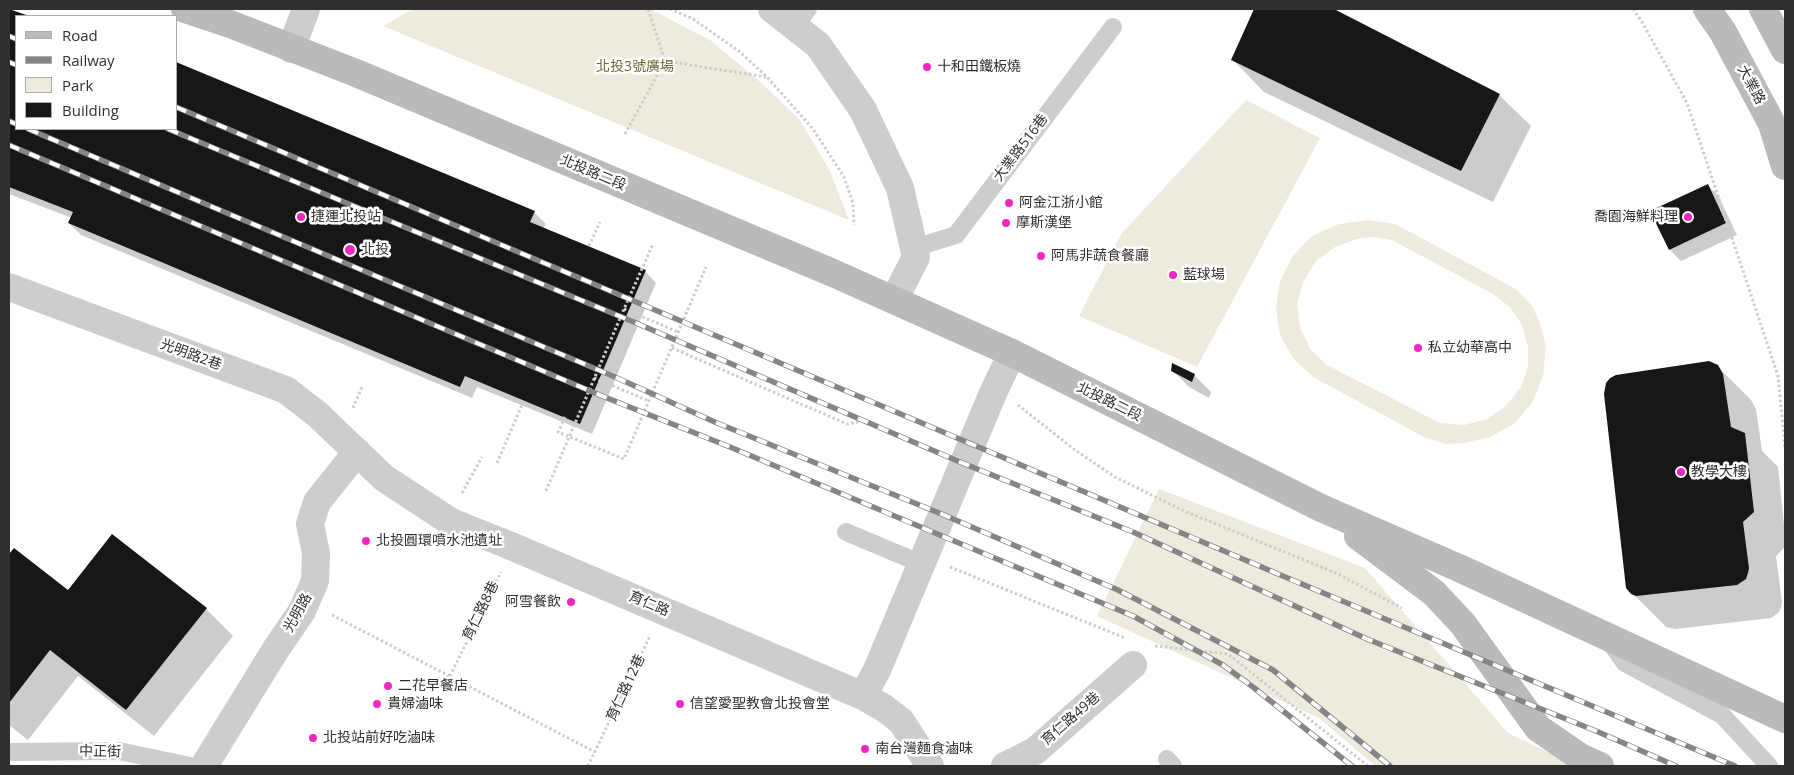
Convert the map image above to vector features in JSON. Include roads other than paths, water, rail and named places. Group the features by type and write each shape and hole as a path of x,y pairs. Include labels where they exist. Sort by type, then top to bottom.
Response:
{"street":[{"name":"北投路二段","path":"185,9 230,24 365,77 808,262 1012,353 1321,508"},
{"path":"291,49 306,9"},
{"path":"772,9 801,18 818,46 863,110 900,188 916,257 894,300"},
{"name":"大業路","path":"1706,9 1723,32 1772,124 1785,166"},
{"path":"1763,9 1785,50"},
{"name":"光明路2巷","path":"9,287 286,390 317,414 356,452"},
{"path":"863,696 934,564 994,392 1012,353"},
{"name":"育仁路","path":"356,452 384,478 451,522 512,546 863,696 884,708 901,721 930,766"},
{"name":"光明路","path":"204,766 276,649 302,611 315,581 316,553 310,524 316,502 356,452"},
{"path":"1321,508 1459,568 1785,719"},
{"path":"1321,508 1434,593 1464,624 1538,728 1580,757 1600,766"},
{"name":"育仁路49巷","path":"1005,766 1035,751 1133,653"}],"lane":[{"name":"大業路516巷","path":"914,248 956,235 1113,27"},
{"path":"846,532 934,564"},
{"path":"1606,637 1625,663 1722,716 1769,766"},
{"name":"中正街","path":"9,752 119,751 190,766"}],"railway":[{"path":"9,36 15,39"},
{"path":"9,62 15,65"},
{"path":"178,108 1735,766"},
{"path":"9,121 15,124"},
{"path":"30,130 615,377 717,423 944,515 1118,590 1273,670 1390,766"},
{"path":"170,130 636,323 960,462 1133,532 1367,639 1596,731 1676,766"},
{"path":"9,145 602,396 730,447 1133,616 1223,665 1352,766"}],"place":[{"name":"十和田鐵板燒","path":"927,67"},
{"name":"阿金江浙小館","path":"1009,203"},
{"name":"捷運北投站","path":"301,217"},
{"name":"喬園海鮮料理","path":"1688,217"},
{"name":"摩斯漢堡","path":"1006,223"},
{"name":"北投","path":"350,250"},
{"name":"阿馬非蔬食餐廳","path":"1041,256"},
{"name":"藍球場","path":"1173,275"},
{"name":"私立幼華高中","path":"1418,348"},
{"name":"教學大樓","path":"1681,472"},
{"name":"北投圓環噴水池遺址","path":"366,541"},
{"name":"阿雪餐飲","path":"571,602"},
{"name":"二花早餐店","path":"388,686"},
{"name":"貴婦滷味","path":"377,704"},
{"name":"信望愛聖教會北投會堂","path":"680,704"},
{"name":"北投站前好吃滷味","path":"313,738"},
{"name":"南台灣麵食滷味","path":"865,749"}],"park label":[{"name":"北投3號廣場","path":"635,67"}]}
